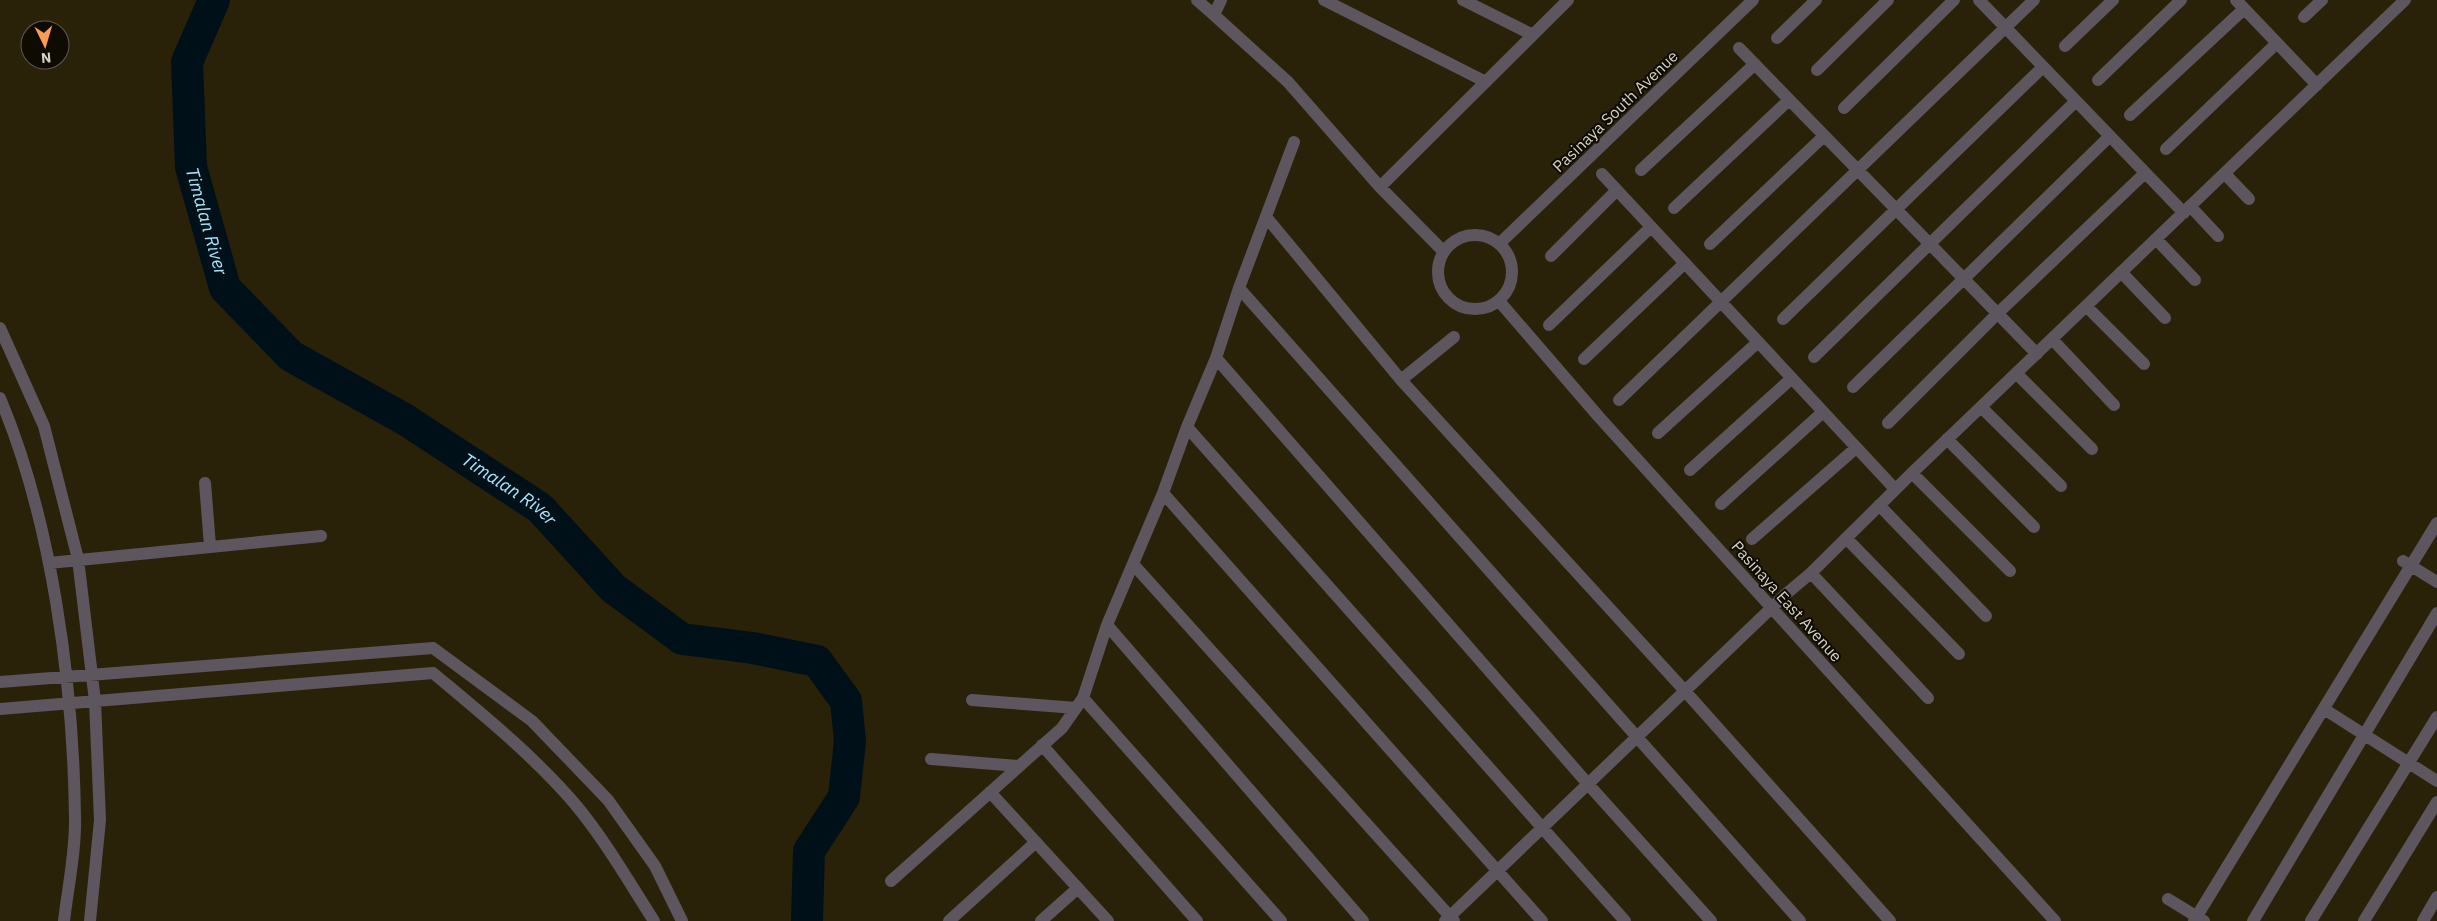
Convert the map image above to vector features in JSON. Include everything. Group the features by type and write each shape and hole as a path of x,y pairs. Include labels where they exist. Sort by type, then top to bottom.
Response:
{"street":[{"path":"1197,0 1288,82 1380,187 1444,252"},
{"path":"1214,15 1222,0"},
{"path":"1324,0 1486,82"},
{"path":"1463,0 1533,35"},
{"path":"1380,187 1568,0"},
{"name":"Pasinaya South Avenue","path":"1499,244 1753,0"},
{"path":"1777,38 1816,0"},
{"path":"1817,70 1888,0"},
{"path":"1844,108 1954,0"},
{"path":"1979,0 2145,173 2218,236"},
{"path":"1619,400 2034,0"},
{"path":"2065,46 2113,0"},
{"path":"2098,80 2181,0"},
{"path":"2304,17 2322,0"},
{"path":"1133,564 1449,919 2405,0"},
{"path":"2130,115 2240,5 2317,85"},
{"path":"2166,149 2277,43"},
{"path":"1739,48 2037,354"},
{"path":"1641,170 1755,64"},
{"path":"1783,319 2043,67"},
{"path":"1674,208 1789,100"},
{"path":"1814,356 2076,101"},
{"path":"1710,244 1824,136"},
{"path":"1853,387 2110,136"},
{"path":"891,881 1062,728 1080,703 1107,625 1163,493 1187,427 1216,358 1239,288 1267,218 1294,142"},
{"path":"1888,423 2145,173"},
{"path":"1602,174 1895,489"},
{"path":"2225,174 2250,200"},
{"path":"1551,256 1617,190"},
{"path":"1267,218 1401,380 1685,691 1890,921"},
{"path":"1549,325 1651,227"},
{"path":"1466,236 1485,236 1499,244 1506,253 1512,270 1509,287 1499,301 1476,309 1460,306 1446,296 1438,279 1440,260 1444,252 1457,240 1466,236"},
{"path":"2156,239 2195,280"},
{"path":"1584,359 1685,263"},
{"path":"2121,272 2165,318"},
{"path":"1239,288 1800,921"},
{"name":"Pasinaya East Avenue","path":"1499,301 1599,417 2054,921"},
{"path":"2086,306 2144,364"},
{"path":"0,328 44,426 78,559 95,701 100,820 90,921"},
{"path":"1401,380 1454,337"},
{"path":"2052,339 2114,405"},
{"path":"1658,433 1758,342"},
{"path":"1216,358 1588,784 1711,921"},
{"path":"2016,373 2092,448"},
{"path":"1690,470 1792,378"},
{"path":"0,398 17,438 49,563 66,677 75,818 64,921"},
{"path":"1981,408 2061,486"},
{"path":"1720,504 1823,412"},
{"path":"1187,427 1625,921"},
{"path":"1947,439 2034,527"},
{"path":"1752,540 1856,448"},
{"path":"1912,473 2010,571"},
{"path":"205,483 210,546"},
{"path":"1163,493 1542,921"},
{"path":"1880,505 1986,616"},
{"path":"2168,899 2198,920 2324,709 2407,563 2437,523"},
{"path":"49,563 321,536"},
{"path":"1846,538 1959,654"},
{"path":"2407,563 2437,582"},
{"path":"1811,573 1928,698"},
{"path":"2253,921 2437,613"},
{"path":"1107,625 1363,921"},
{"path":"0,682 433,648 532,721 608,800 655,866 682,921"},
{"path":"0,709 433,672 506,734 575,805 628,879 654,921"},
{"path":"972,700 1080,703 1281,921"},
{"path":"2324,709 2437,781"},
{"path":"2311,921 2437,717"},
{"path":"1042,745 1197,921"},
{"path":"931,759 1018,766"},
{"path":"990,792 1108,921"},
{"path":"2364,921 2437,802"},
{"path":"949,921 1036,842"},
{"path":"1041,921 1078,888"},
{"path":"2422,921 2437,896"}],"waterway":[{"name":"Timalan River","path":"214,0 187,62 191,167 225,288 291,356 406,420 540,508 613,588 682,639 753,648 817,661 846,701 850,741 844,797 809,851 807,921"}]}
